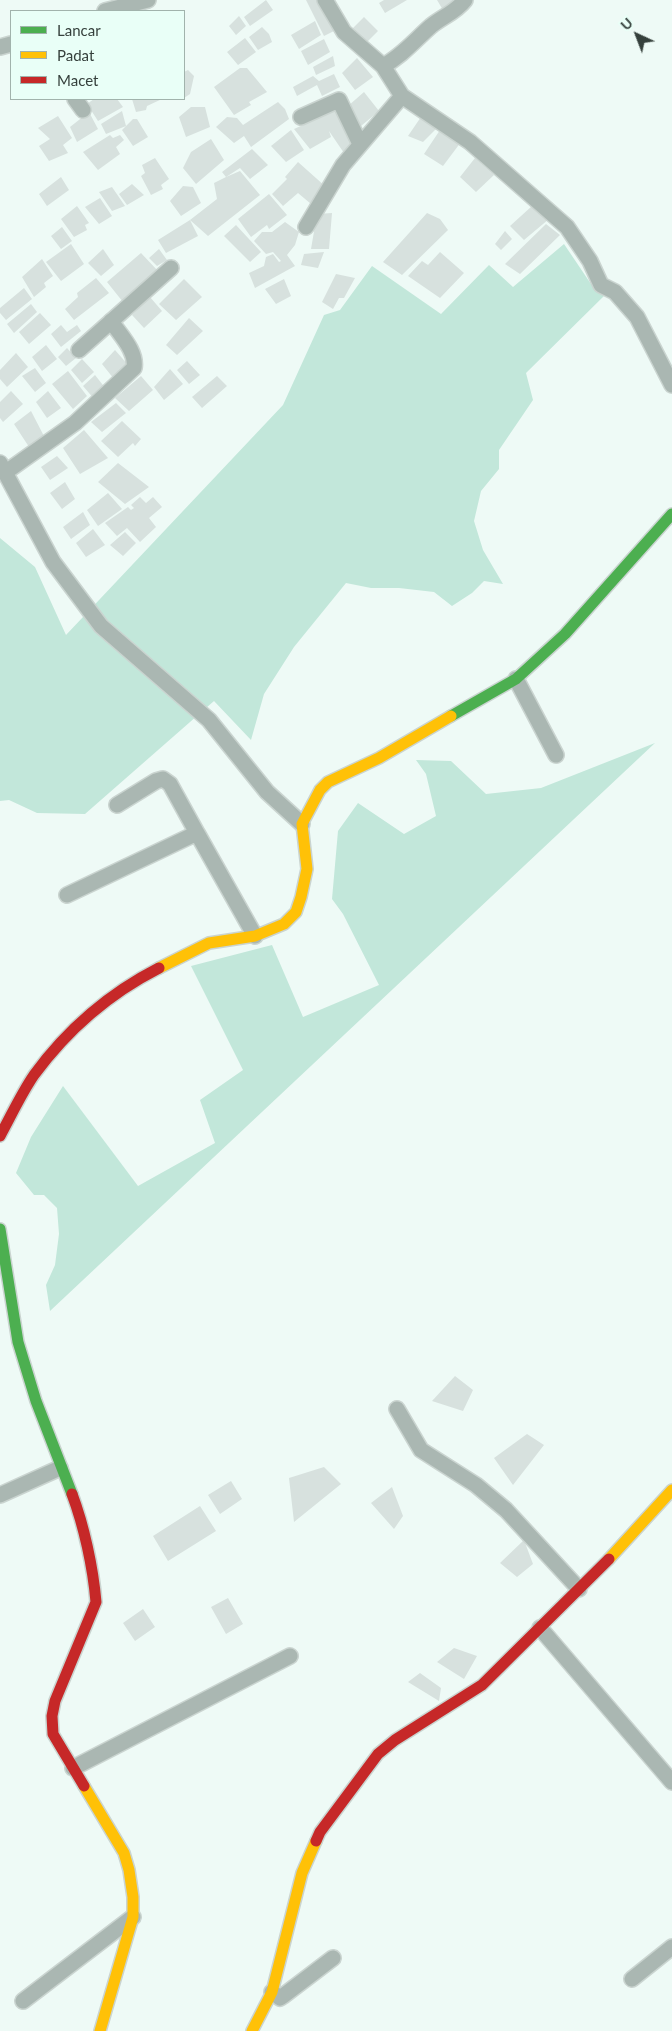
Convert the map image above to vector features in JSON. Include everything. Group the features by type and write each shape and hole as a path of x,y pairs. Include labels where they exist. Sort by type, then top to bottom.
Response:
{"street":[{"path":"109,10 148,0"},
{"path":"326,0 344,32 383,66 402,96 470,142 567,227 590,261 601,285 614,292 637,317 672,385"},
{"path":"383,66 396,59 432,25 452,12 465,0"},
{"path":"306,226 343,165 402,96"},
{"path":"301,117 338,100 360,144"},
{"path":"79,350 171,268"},
{"path":"111,321 131,350 135,360 134,368 75,424 3,468 53,562 101,626 209,720 267,792 302,824"},
{"path":"0,1136 34,1076 73,1029 130,983 209,943 256,936 284,924 296,912 301,897 306,869 302,824 320,790 328,782 380,758 516,679 565,634 672,514"},
{"path":"516,679 556,755"},
{"path":"116,805 156,781 163,779 170,784 256,936"},
{"path":"67,895 198,833"},
{"path":"0,1229 18,1342 36,1401 60,1468 79,1513 96,1598 55,1701 52,1716 53,1734 124,1853 133,1896 133,1917 100,2031"},
{"path":"397,1409 421,1450 476,1485 506,1510 579,1589"},
{"path":"0,1495 60,1468"},
{"path":"252,2031 272,1992 302,1873 320,1832 378,1754 395,1740 482,1685 609,1560 650,1512 672,1490"},
{"path":"540,1628 672,1782"},
{"path":"73,1768 290,1656"},
{"path":"24,2001 133,1917"},
{"path":"632,1979 672,1947"},
{"path":"272,1992 280,1998 333,1958"}],"green space":[{"path":"564,244 591,284 605,295 526,373 533,400 499,450 499,469 481,491 474,521 483,550 503,584 484,581 472,593 452,606 434,592 399,588 371,588 346,583 294,647 264,694 251,740 214,701 85,814 37,813 9,800 0,801 0,538 35,567 66,635 283,405 324,315 340,310 372,266 441,314 489,265 513,287"},
{"path":"655,743 50,1311 46,1285 55,1265 59,1234 57,1208 44,1195 34,1195 16,1173 31,1137 63,1086 138,1186 215,1143 200,1100 243,1070 191,966 272,945 303,1017 379,985 343,914 332,899 338,831 358,803 404,834 436,816 426,774 416,760 451,761 486,794 541,788"}],"building":[{"path":"266,0 273,10 250,26 244,17"},
{"path":"306,0 322,0 338,29 324,36"},
{"path":"384,0 407,0 385,13 379,3"},
{"path":"437,0 456,0 443,10"},
{"path":"239,16 246,26 236,35 229,26"},
{"path":"364,17 378,31 365,44 351,30"},
{"path":"315,21 321,35 299,49 291,35"},
{"path":"262,27 269,34 272,42 258,50 249,37"},
{"path":"245,38 256,52 238,65 227,52"},
{"path":"324,39 330,52 308,65 301,51"},
{"path":"333,56 335,66 316,75 313,67"},
{"path":"357,58 373,77 355,90 342,73"},
{"path":"240,68 247,68 267,92 249,102 251,105 234,115 214,87"},
{"path":"188,70 194,76 190,94 185,97 185,72"},
{"path":"334,74 340,87 322,96 317,85 297,96 293,87 313,76 319,81"},
{"path":"364,92 379,111 361,126 348,106"},
{"path":"93,100 118,100 123,107 98,121 87,104"},
{"path":"132,100 160,100 147,106 146,110 136,112"},
{"path":"278,102 285,109 289,119 251,147 244,136 234,143 216,127 227,117 237,118 243,125"},
{"path":"336,104 356,144 344,153 329,131 331,137 310,149 294,129 323,116 322,110"},
{"path":"191,107 205,107 210,127 186,137 179,117"},
{"path":"122,111 126,126 106,134 101,124"},
{"path":"89,112 98,129 77,142 70,127"},
{"path":"423,114 439,126 423,142 408,136"},
{"path":"58,116 72,138 63,145 68,153 49,161 39,146 50,139 38,128"},
{"path":"133,119 137,119 148,137 133,146 122,130"},
{"path":"291,130 304,150 286,162 271,146"},
{"path":"440,130 461,142 443,166 424,154"},
{"path":"110,135 113,138 120,135 124,140 116,147 120,154 98,170 83,152"},
{"path":"211,139 224,160 196,184 183,168 191,152"},
{"path":"252,149 268,165 250,179 240,168 226,177 222,172"},
{"path":"155,158 169,179 161,185 163,189 151,195 141,176 145,173 142,165"},
{"path":"475,158 494,175 476,192 460,177"},
{"path":"298,162 326,187 311,204 298,193 283,206 272,194 287,179 285,177"},
{"path":"240,171 260,195 208,236 190,220 217,199 214,183"},
{"path":"61,177 69,190 47,206 39,194"},
{"path":"132,184 144,195 127,205 119,194"},
{"path":"183,186 193,187 201,203 181,216 170,201"},
{"path":"112,187 125,206 112,211 99,192"},
{"path":"269,194 287,215 269,229 267,225 251,237 238,219"},
{"path":"100,198 112,216 99,224 85,207"},
{"path":"77,206 89,223 85,225 87,230 74,237 61,219"},
{"path":"532,206 549,219 524,240 510,226"},
{"path":"332,213 329,249 311,249 317,214"},
{"path":"427,213 440,219 448,230 402,275 383,262"},
{"path":"190,220 198,236 166,253 158,240"},
{"path":"285,222 299,232 295,245 287,255 295,266 255,288 249,273 264,266 266,257 273,254 279,262 281,261 273,252 266,254 254,241 262,232 272,232"},
{"path":"546,224 560,235 520,274 505,264"},
{"path":"236,225 261,252 250,262 224,236"},
{"path":"62,227 72,241 61,249 51,236"},
{"path":"505,231 512,239 501,250 495,244"},
{"path":"71,244 84,264 61,281 46,262"},
{"path":"103,249 114,265 101,276 88,263"},
{"path":"159,249 167,260 157,266 149,258"},
{"path":"324,252 318,268 301,265 304,254"},
{"path":"440,252 464,273 440,298 408,276 422,261 428,265"},
{"path":"141,253 158,271 123,302 107,282"},
{"path":"42,259 53,276 44,283 46,287 34,297 22,277"},
{"path":"336,274 355,278 344,298 339,298 333,309 322,302"},
{"path":"96,278 109,293 74,320 65,309 78,297 77,293"},
{"path":"184,279 202,297 176,320 159,304"},
{"path":"284,279 291,296 276,304 265,289"},
{"path":"24,288 32,299 6,320 0,313 0,308"},
{"path":"150,297 162,311 144,328 132,315"},
{"path":"31,304 37,312 14,333 7,324"},
{"path":"40,313 51,325 29,344 19,332"},
{"path":"189,318 203,331 177,355 166,345"},
{"path":"61,325 67,332 77,325 81,331 61,347 51,334"},
{"path":"46,345 57,359 42,371 32,357"},
{"path":"67,348 76,358 66,366 58,357"},
{"path":"115,350 129,366 114,379 102,364"},
{"path":"16,353 28,367 7,387 0,379 0,370"},
{"path":"82,359 94,372 82,383 71,370"},
{"path":"187,361 200,375 189,384 177,370"},
{"path":"35,368 46,383 35,392 22,376"},
{"path":"170,369 183,384 164,400 154,387"},
{"path":"68,371 87,396 73,409 52,384"},
{"path":"95,375 106,389 95,400 83,386"},
{"path":"141,376 153,390 129,411 115,398"},
{"path":"217,376 227,386 202,408 192,397"},
{"path":"11,391 23,404 3,422 0,418 0,402"},
{"path":"48,391 61,408 47,418 36,402"},
{"path":"116,403 126,413 102,432 91,422"},
{"path":"31,411 46,440 31,450 14,424"},
{"path":"122,421 141,439 135,446 133,443 118,457 101,441"},
{"path":"84,430 108,458 80,474 63,448"},
{"path":"57,456 68,468 50,480 41,467"},
{"path":"118,463 149,487 125,504 98,482"},
{"path":"65,482 75,499 62,509 50,493"},
{"path":"108,493 122,509 98,526 87,510"},
{"path":"140,497 146,503 153,497 162,507 149,518 156,527 140,542 127,528 117,536 105,523 128,507 131,510 134,508 131,505"},
{"path":"83,512 90,525 71,539 63,527"},
{"path":"93,529 105,545 86,557 76,543"},
{"path":"125,532 136,543 123,556 110,545"},
{"path":"455,1376 473,1390 463,1411 432,1401"},
{"path":"527,1434 544,1445 513,1485 494,1458"},
{"path":"324,1467 341,1484 294,1522 289,1478"},
{"path":"231,1481 242,1499 220,1514 208,1495"},
{"path":"392,1487 403,1516 394,1529 371,1503"},
{"path":"200,1506 216,1531 168,1561 153,1536"},
{"path":"524,1540 533,1564 517,1577 500,1563"},
{"path":"228,1598 243,1624 226,1634 211,1607"},
{"path":"143,1609 155,1627 135,1641 123,1623"},
{"path":"454,1648 477,1656 464,1679 437,1662"},
{"path":"420,1673 441,1688 439,1701 408,1682"}],"traffic: fast":[{"path":"451,716 516,679 565,634 672,514"},
{"path":"0,1229 18,1342 36,1401 72,1494"}],"traffic: slow":[{"path":"159,968 209,943 255,936 284,924 296,912 301,897 307,869 302,824 320,790 328,782 379,758 451,716"},
{"path":"609,1559 672,1490"},
{"path":"84,1786 124,1853 133,1897 133,1917 100,2031"},
{"path":"252,2031 272,1992 302,1873 316,1841"}],"traffic: jam":[{"path":"0,1136 29,1082 75,1028 123,989 159,968"},
{"path":"72,1494 87,1547 96,1602 55,1701 52,1716 53,1734 84,1786"},
{"path":"316,1841 320,1832 378,1754 395,1740 482,1685 609,1559"}]}
